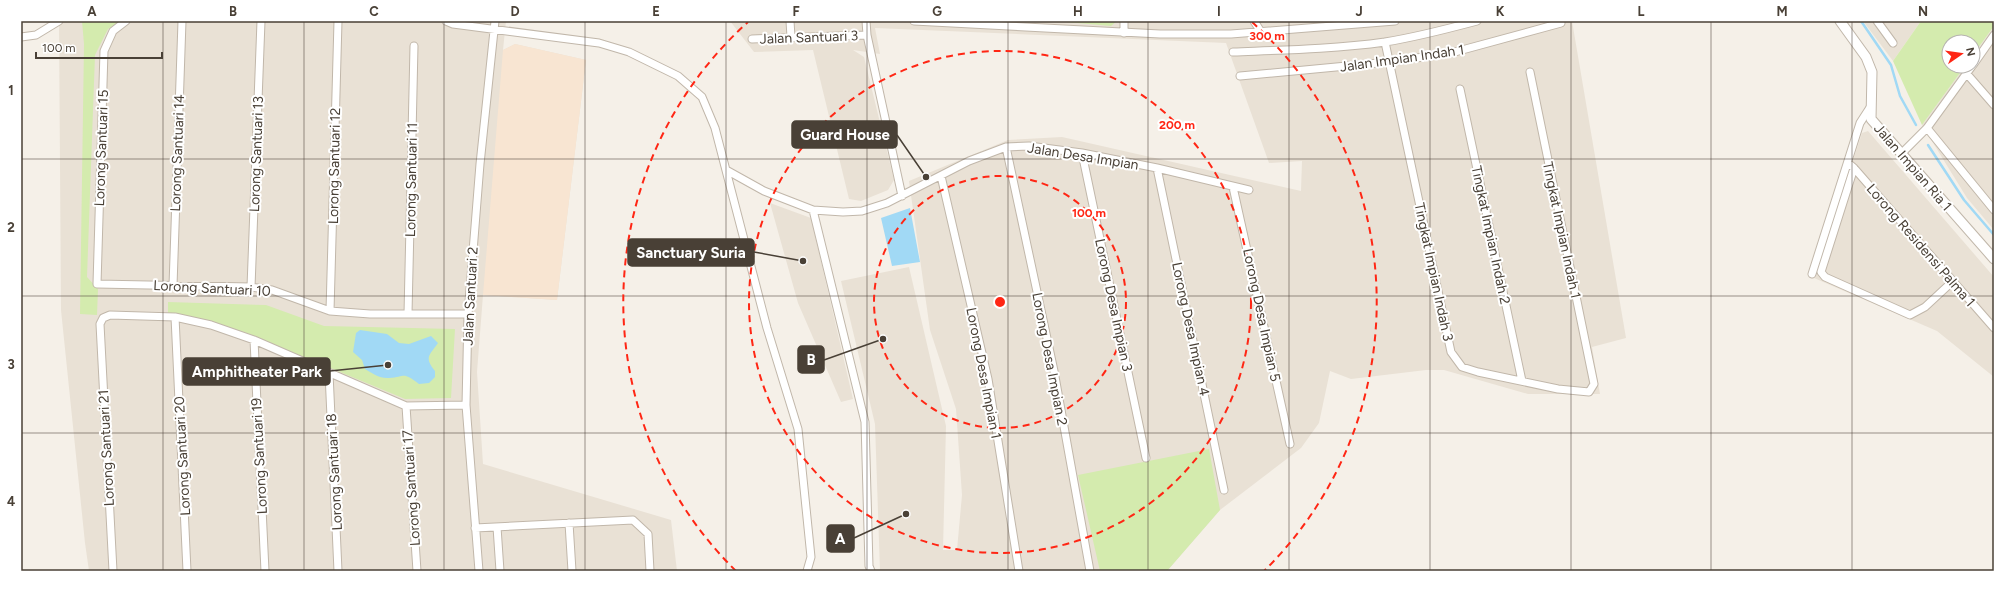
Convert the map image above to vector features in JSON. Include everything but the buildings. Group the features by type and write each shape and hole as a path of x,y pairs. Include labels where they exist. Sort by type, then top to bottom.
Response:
{"street":[{"path":"21,37 36,35 59,21"},
{"name":"Lorong Santuari 15","path":"96,284 104,51 114,31 126,21"},
{"name":"Lorong Santuari 14","path":"173,286 182,21"},
{"name":"Lorong Santuari 13","path":"252,287 261,21"},
{"name":"Lorong Santuari 12","path":"330,311 338,21"},
{"path":"446,21 453,24 495,25 599,43 629,52 678,76 702,97 715,128 728,171 738,219 767,328 798,429 811,557 807,571"},
{"path":"790,21 791,37"},
{"path":"866,21 867,35 902,196"},
{"path":"914,21 1000,23 1124,33 1231,34 1395,21"},
{"path":"1124,21 1124,33"},
{"path":"1254,21 1261,32"},
{"name":"Jalan Impian Indah 1","path":"1233,52 1306,49 1385,42 1440,31 1477,21"},
{"name":"Jalan Impian Ria 1","path":"1840,21 1866,57 1872,72 1871,119 1994,259"},
{"path":"1877,21 1894,43"},
{"name":"Jalan Impian Indah 1","path":"1240,76 1389,62 1451,53 1561,23"},
{"name":"Jalan Santuari 2","path":"479,571 466,405 468,314 480,164 495,25"},
{"name":"Jalan Santuari 3","path":"752,39 867,35"},
{"path":"1981,54 1994,35"},
{"name":"Tingkat Impian Indah 3","path":"1385,42 1451,352 1462,367 1558,390 1589,392 1592,389"},
{"name":"Lorong Santuari 11","path":"408,314 414,46"},
{"name":"Tingkat Impian Indah 1","path":"1530,72 1593,378 1594,384 1592,389"},
{"path":"1901,154 1927,128 1967,74 1994,105"},
{"name":"Tingkat Impian Indah 2","path":"1460,89 1522,381"},
{"path":"1812,274 1860,123 1871,106"},
{"path":"1927,128 1994,210"},
{"name":"Jalan Desa Impian","path":"813,210 862,211 902,196 969,161 1006,147 1029,146 1082,153 1157,168 1249,190"},
{"name":"Lorong Desa Impian 2","path":"1006,147 1054,371 1090,571"},
{"name":"Lorong Desa Impian 3","path":"1082,153 1146,458"},
{"name":"Lorong Residensi Palma 1","path":"1848,163 1994,328"},
{"name":"Lorong Desa Impian 4","path":"1157,168 1224,490"},
{"path":"1854,168 1821,272 1825,277 1910,315 1925,307 1953,281"},
{"path":"728,171 764,190 813,210 865,422 869,566 871,571"},
{"name":"Lorong Desa Impian 1","path":"941,176 988,379 1019,571"},
{"name":"Lorong Desa Impian 5","path":"1233,187 1290,444"},
{"name":"Lorong Santuari 10","path":"96,284 252,287 272,290 330,311 370,314 468,314"},
{"name":"Lorong Santuari 21","path":"113,571 100,324 103,318 110,315 175,317"},
{"path":"175,317 211,325 254,340 406,406 466,405"},
{"name":"Lorong Santuari 20","path":"175,317 187,571"},
{"name":"Lorong Santuari 19","path":"254,340 265,571"},
{"name":"Lorong Santuari 18","path":"329,373 338,571"},
{"name":"Lorong Santuari 17","path":"406,406 416,571"},
{"path":"475,528 633,520 648,534 650,571"},
{"path":"569,523 572,571"},
{"path":"498,527 500,571"}],"shaded area":[{"path":"59,21 506,21 503,50 515,44 586,60 557,300 483,295 477,372 483,464 671,520 677,571 89,571 61,310"},
{"path":"730,21 1572,21 1626,338 1592,347 1600,394 1528,394 1444,370 1426,370 1351,379 1330,371 1319,423 1301,448 1220,510 1167,571 880,571 875,424 841,281 909,267 946,426 943,550 957,550 962,495 956,409 930,330 909,181 1008,140 1062,137 1301,191 1302,161 1269,163 1226,43 875,28 880,54 853,50 864,57 894,180 888,190 861,201 849,199 813,50 754,52"},
{"path":"1863,21 1921,21 1893,61"},
{"path":"1994,26 1994,230 1967,198 1922,125 1959,74 1981,74 1981,44"},
{"path":"515,44 586,60 557,300 483,295 503,50"},
{"path":"1868,131 1994,277 1994,377 1937,331 1814,278 1862,133"},
{"path":"770,203 811,218 853,399 841,402 798,303"}],"green space":[{"path":"82,21 120,21 108,29 95,55 87,277 98,289 97,315 80,314 84,44"},
{"path":"1055,21 1117,21 1111,26"},
{"path":"1921,21 1994,21 1994,26 1981,44 1981,34 1941,34 1941,74 1959,74 1922,125 1893,61"},
{"path":"168,302 266,305 324,326 455,329 451,398 405,399 244,332 168,313"},
{"path":"1209,449 1220,510 1167,571 1100,571 1078,475"}],"water":[{"path":"910,208 920,262 892,266 881,218"},
{"path":"360,330 387,334 399,343 409,344 431,336 438,343 429,357 430,363 435,371 435,377 429,383 419,384 407,376 382,378 365,369 362,360 353,352 356,333"}],"waterway":[{"path":"1861,21 1891,65 1900,96 1916,125"},
{"path":"1928,145 1964,200 1994,235"}],"place":[{"name":"Guard House","path":"926,177"},
{"name":"Sanctuary Suria","path":"803,261"},
{"name":"B","path":"883,339"},
{"name":"Amphitheater Park","path":"388,365"},
{"name":"A","path":"906,514"}]}
